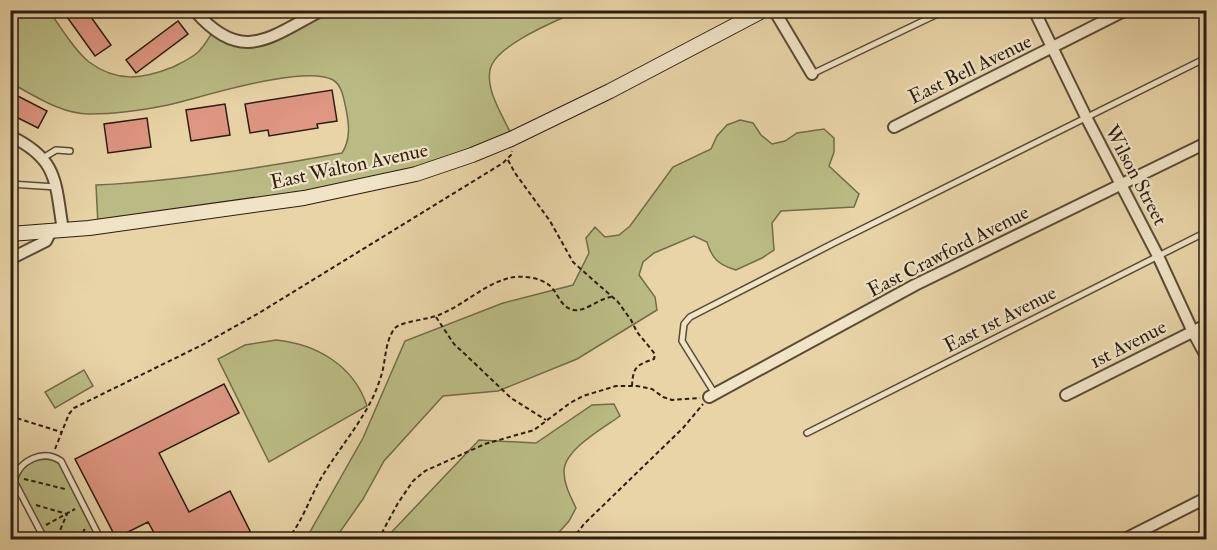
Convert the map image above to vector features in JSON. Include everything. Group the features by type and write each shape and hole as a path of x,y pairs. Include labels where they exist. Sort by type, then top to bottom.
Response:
{"main road":[{"name":"East Walton Avenue","path":"10,234 57,231 304,198 374,185 444,166 512,139 610,91 764,10"}],"street":[{"path":"194,10 213,31 246,43 270,38 322,10"},
{"path":"774,10 812,74"},
{"name":"Wilson Street","path":"1034,10 1206,356"},
{"name":"East Bell Avenue","path":"894,127 1126,10"},
{"path":"10,136 38,152 49,165 56,187 57,231 46,241 10,259"},
{"name":"East Crawford Avenue","path":"712,396 915,285 1206,143"},
{"name":"1st Avenue","path":"1066,395 1206,325"},
{"path":"1123,540 1206,498"}],"lane":[{"path":"812,74 946,10"},
{"path":"712,396 682,341 684,324 690,317 1206,58"},
{"path":"43,158 56,150 70,151"},
{"path":"10,184 56,187"},
{"name":"East 1st Avenue","path":"807,433 1206,232"},
{"path":"45,540 14,480 22,466 40,456 52,456 61,461 101,540"},
{"path":"263,540 272,540"}],"path":[{"path":"52,456 69,414 74,408 202,345 259,314 507,159 511,155 512,139"},
{"path":"507,159 550,220 573,262 611,297 655,354 654,359 637,366 632,375 632,386"},
{"path":"287,540 303,516 322,477 373,396 382,372 387,345 395,328 404,322 422,321 436,316 483,288 511,277 534,278 550,285 565,306 573,310 582,310 601,298 611,297"},
{"path":"436,316 454,345 511,398 546,420"},
{"path":"378,540 398,503 413,481 425,471 485,444 534,430 583,396 616,386 632,386 652,389 672,400 682,401 712,396"},
{"path":"572,540 584,524 712,396"},
{"path":"10,416 62,432"},
{"path":"15,476 76,492"},
{"path":"25,501 67,514"},
{"path":"39,528 83,505"},
{"path":"56,540 67,514"}],"green space":[{"path":"10,11 49,11 72,44 89,62 99,69 130,77 162,71 185,61 199,51 213,31 246,43 322,11 578,11 514,43 494,61 490,70 490,86 510,132 472,150 385,180 98,226 96,185 220,173 342,153 347,142 348,126 341,89 333,80 319,76 300,76 253,84 139,110 100,114 70,111 49,104 11,83"},
{"path":"740,120 753,123 761,135 772,144 785,141 797,133 824,129 834,138 834,152 829,166 859,194 854,207 781,211 772,223 774,250 736,270 717,260 711,253 707,242 694,236 654,253 643,262 639,275 655,297 657,310 577,359 498,391 443,396 384,461 363,499 335,539 306,539 363,438 405,341 503,303 573,285 589,253 586,238 595,227 605,237 619,235 630,226 673,167 711,149 717,136 727,125"},
{"path":"276,340 306,346 332,360 353,379 367,406 269,462 218,359 245,345"},
{"path":"84,370 93,386 55,408 45,392"},
{"path":"614,404 620,416 586,440 565,464 565,482 576,508 569,521 553,539 385,539 479,440 536,443 592,405"},
{"path":"40,456 61,461 101,539 45,539 14,481 16,473"}],"building":[{"path":"62,10 86,10 111,45 95,56"},
{"path":"178,21 188,34 136,73 126,60"},
{"path":"332,90 337,121 317,124 318,128 269,136 268,130 250,133 245,104"},
{"path":"10,92 47,111 38,128 10,114"},
{"path":"225,104 230,135 191,141 186,110"},
{"path":"147,118 151,147 108,153 104,124"},
{"path":"224,384 239,413 159,453 189,512 230,491 251,533 237,540 158,540 148,522 116,538 75,459"}]}
